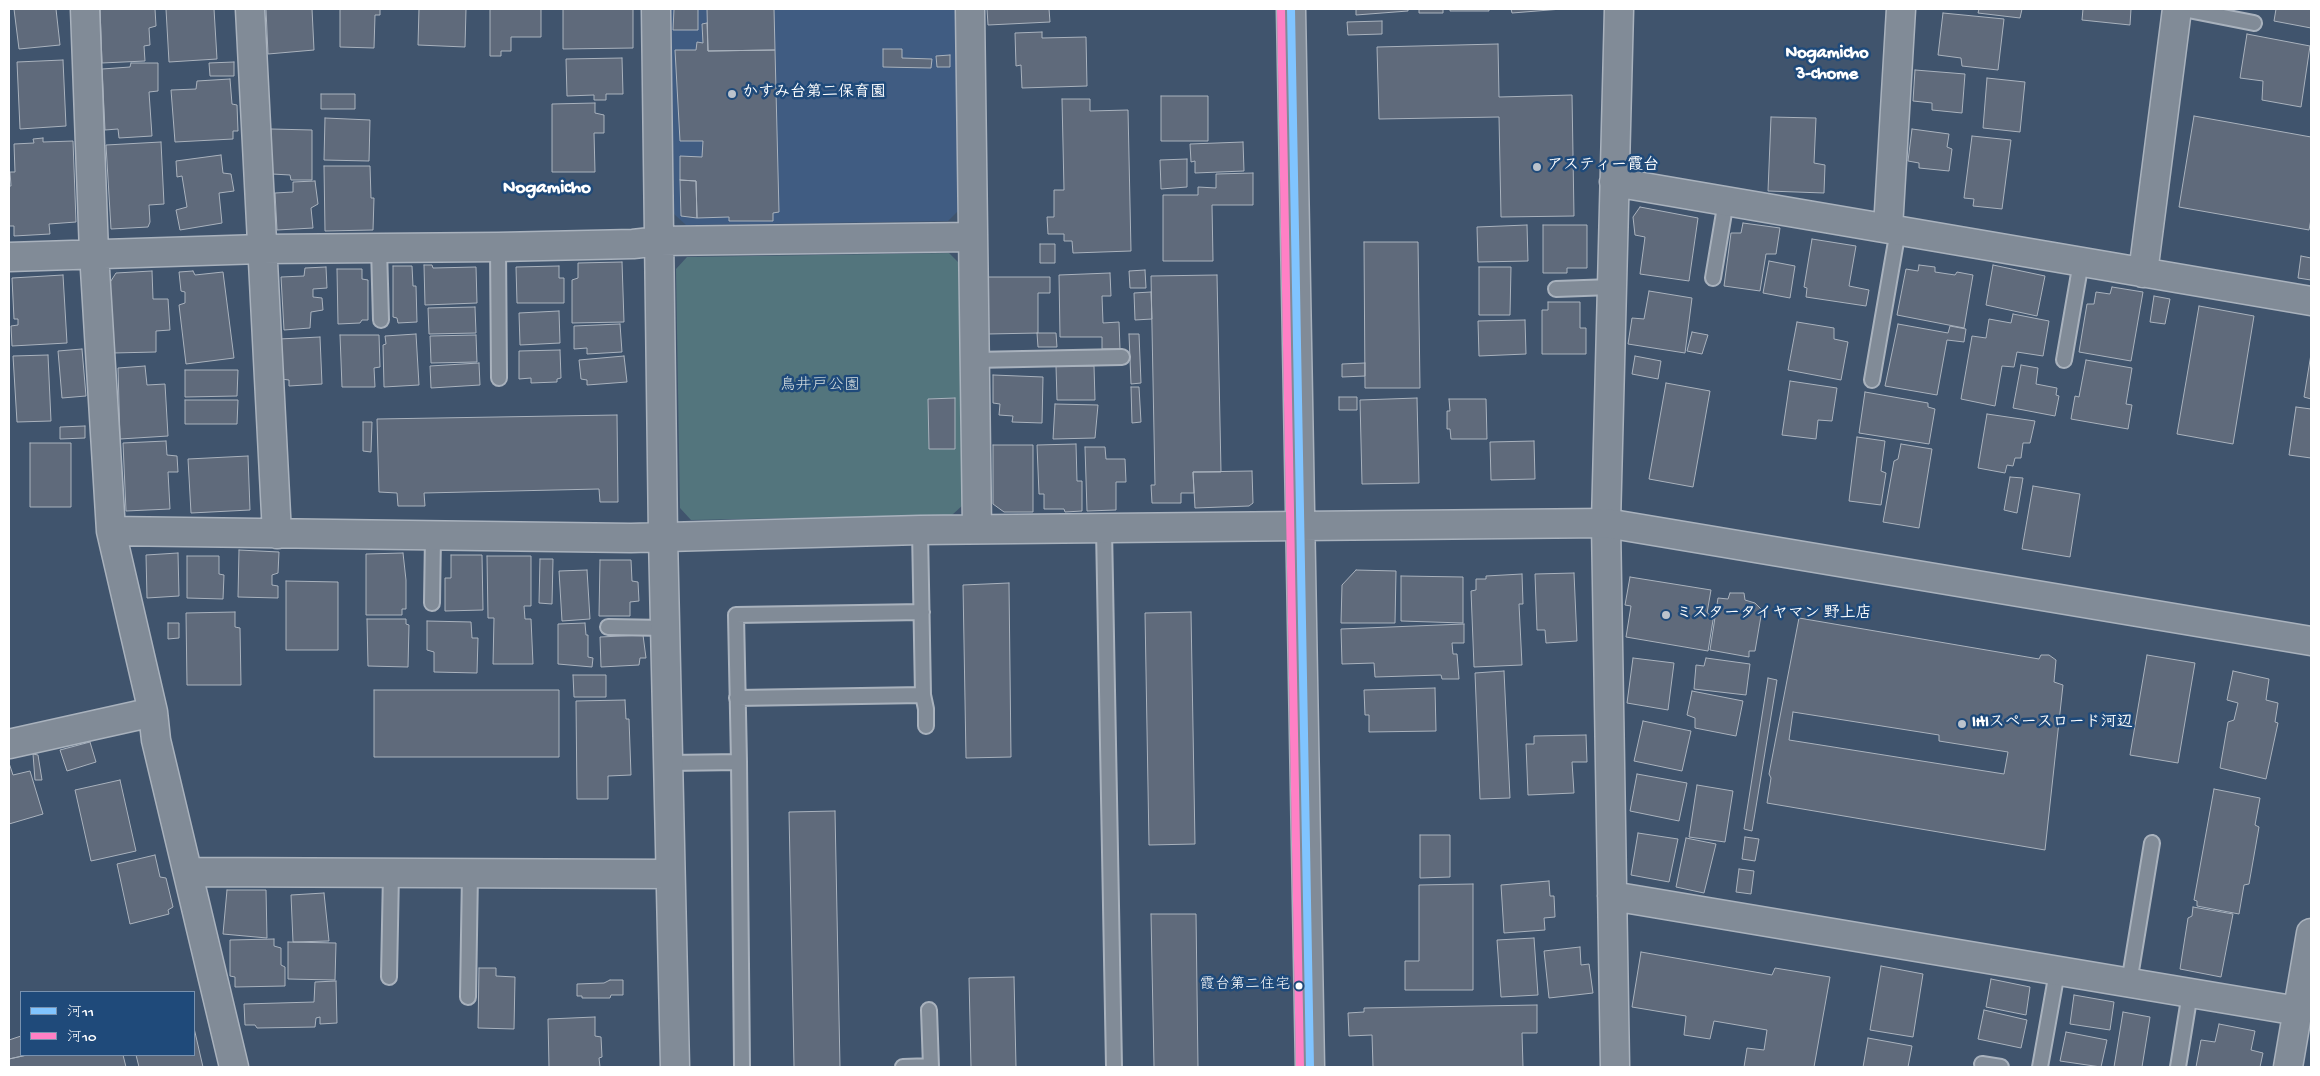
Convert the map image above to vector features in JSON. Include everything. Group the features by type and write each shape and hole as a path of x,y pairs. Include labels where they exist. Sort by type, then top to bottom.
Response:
{"street":[{"path":"85,9 94,253 111,531 153,712 156,740 234,1067"},
{"path":"250,9 277,534"},
{"path":"656,9 663,536 675,1067"},
{"path":"970,9 977,530"},
{"path":"1292,9 1310,1067"},
{"path":"1615,1067 1606,523 1618,9"},
{"path":"1893,229 1901,9"},
{"path":"2144,273 2177,9"},
{"path":"1614,182 2311,301"},
{"path":"9,257 262,249 498,247 633,244 660,241 972,237"},
{"path":"111,531 631,538 920,530 1606,523 2311,641"},
{"path":"9,744 153,712"},
{"path":"188,872 670,874"},
{"path":"1612,896 2298,1011"},
{"path":"2288,1067 2311,933"}],"lane":[{"path":"2183,9 2254,23"},
{"path":"1713,278 1726,201"},
{"path":"1872,380 1893,229"},
{"path":"498,247 499,378"},
{"path":"379,248 381,320"},
{"path":"2064,360 2081,262"},
{"path":"1556,289 1612,287"},
{"path":"974,360 1122,357"},
{"path":"1104,528 1114,1067"},
{"path":"920,530 923,695 926,709 926,726"},
{"path":"432,603 433,536"},
{"path":"742,1067 736,615 922,612"},
{"path":"608,627 666,628"},
{"path":"737,698 923,695"},
{"path":"669,763 739,762"},
{"path":"2129,983 2152,843"},
{"path":"390,977 391,873"},
{"path":"468,997 470,873"},
{"path":"2040,1067 2058,972"},
{"path":"2178,1067 2190,993"},
{"path":"903,1067 931,1067 930,1010"},
{"path":"1982,1064 2001,1067"}],"shaded area":[{"path":"671,9 955,9 958,211 948,221 686,225 674,214"}],"green space":[{"name":"鳥井戸公園","path":"949,253 959,263 964,504 952,515 691,520 680,508 676,269 687,257"}],"building":[{"path":"14,9 56,9 60,45 19,49"},
{"path":"100,9 155,9 156,26 149,28 150,45 144,46 145,61 102,63"},
{"path":"166,9 214,9 217,59 169,62"},
{"path":"266,9 312,9 314,50 268,54"},
{"path":"340,9 380,9 380,15 375,15 374,48 340,47"},
{"path":"419,9 466,9 465,47 418,45"},
{"path":"490,9 541,9 541,37 511,37 511,51 501,51 501,56 490,56"},
{"path":"563,9 633,9 633,48 563,49"},
{"path":"674,9 698,9 698,30 673,30"},
{"path":"707,9 774,9 775,50 708,51"},
{"path":"987,9 1049,9 1050,22 988,25"},
{"path":"1356,9 1408,9 1408,11 1356,15"},
{"path":"1419,9 1443,9 1443,13 1419,13"},
{"path":"1450,9 1489,9 1489,11 1450,11"},
{"path":"1511,9 1562,9 1512,13"},
{"path":"1979,9 2022,9 2020,18 1978,13"},
{"path":"2083,9 2131,9 2130,25 2082,20"},
{"path":"2276,9 2311,9 2311,28 2274,21"},
{"path":"1943,13 2004,19 1998,70 1962,66 1961,58 1938,55"},
{"path":"1382,21 1382,34 1348,35 1347,22"},
{"path":"707,23 708,51 775,50 779,212 773,213 773,221 729,221 729,217 697,218 696,181 680,180 680,156 702,157 703,141 680,141 675,50 696,50 697,42 703,43 702,24"},
{"path":"1042,32 1042,38 1086,37 1087,86 1022,88 1021,65 1016,66 1015,33"},
{"path":"2247,34 2310,46 2301,107 2262,100 2263,81 2240,78"},
{"name":"アスティー霞台","path":"1498,44 1499,97 1572,95 1574,216 1501,217 1499,117 1379,119 1377,47"},
{"path":"883,49 902,49 902,58 932,59 931,68 883,67"},
{"path":"950,55 950,67 937,67 936,56"},
{"path":"622,58 623,94 606,94 606,100 594,100 594,95 567,96 566,59"},
{"path":"63,60 66,126 20,129 17,62"},
{"path":"234,62 234,76 210,76 209,63"},
{"path":"131,63 158,63 158,91 149,92 152,136 119,138 118,129 105,130 102,69 130,67"},
{"path":"1915,70 1965,74 1962,113 1932,110 1932,103 1913,101"},
{"path":"1987,78 2025,82 2020,132 1983,128"},
{"path":"230,79 232,104 237,105 238,131 233,131 233,139 175,142 171,90 196,89 197,81"},
{"path":"321,94 355,94 355,109 321,109"},
{"path":"1161,96 1208,96 1208,141 1161,141"},
{"path":"1062,99 1090,99 1090,111 1128,110 1131,251 1073,253 1072,241 1064,241 1064,234 1048,234 1047,217 1054,217 1054,190 1064,190"},
{"path":"595,103 595,113 604,115 604,133 594,133 595,172 552,172 552,104"},
{"path":"2194,116 2311,137 2311,219 2309,230 2179,207"},
{"path":"1771,117 1816,118 1814,163 1825,165 1824,193 1768,191"},
{"path":"325,118 370,120 369,161 324,160"},
{"path":"271,129 312,130 312,180 291,180 290,175 272,174"},
{"path":"1912,129 1949,134 1947,147 1952,149 1949,171 1919,168 1919,163 1908,161"},
{"path":"1972,136 2011,140 2002,209 1973,206 1974,199 1964,198"},
{"path":"43,138 43,142 73,141 76,222 49,224 50,234 14,236 14,226 9,226 9,186 11,186 10,172 15,172 14,144 34,143 33,139"},
{"path":"161,142 164,204 149,205 150,222 148,227 111,229 106,145"},
{"path":"1243,142 1244,171 1195,173 1195,161 1191,162 1190,144"},
{"path":"221,155 223,173 231,174 234,191 219,193 222,223 180,230 176,210 187,207 182,176 177,177 176,161"},
{"path":"1187,159 1187,187 1161,189 1160,160"},
{"path":"324,166 370,166 371,198 374,198 373,230 325,231"},
{"path":"1253,173 1253,205 1212,205 1213,261 1163,261 1163,195 1198,195 1198,187 1216,188 1216,174"},
{"path":"680,180 696,181 697,218 681,216"},
{"path":"315,181 318,204 311,208 313,228 277,230 275,193 293,192 293,182"},
{"path":"1640,207 1698,218 1689,281 1640,274 1645,237 1635,235 1633,217"},
{"path":"1743,223 1780,228 1776,254 1766,254 1760,291 1724,286 1731,233 1741,233"},
{"path":"1527,225 1528,261 1478,262 1477,227"},
{"path":"1543,225 1587,225 1587,268 1567,268 1567,273 1543,273"},
{"path":"1812,239 1856,246 1849,286 1869,290 1866,306 1806,297 1807,288 1804,287"},
{"path":"1364,242 1418,242 1420,388 1365,388"},
{"path":"1040,244 1055,244 1055,263 1040,263"},
{"path":"2301,256 2311,258 2311,280 2298,278"},
{"path":"1769,261 1795,266 1790,298 1763,293"},
{"path":"622,262 624,322 572,323 572,280 578,278 578,263"},
{"path":"424,265 432,265 433,268 476,267 477,303 425,305"},
{"path":"1919,265 1935,267 1935,272 1955,275 1957,272 1973,275 1964,328 1897,315 1906,269 1918,271"},
{"path":"1993,265 2045,276 2037,316 1986,305"},
{"path":"393,266 412,266 413,286 416,286 417,322 398,323 397,318 393,317"},
{"path":"559,266 559,278 564,278 564,303 517,303 516,267"},
{"path":"326,267 327,288 313,289 313,297 322,298 323,310 311,312 310,328 284,330 281,277 304,276 305,268"},
{"path":"1479,267 1511,267 1510,315 1479,315"},
{"path":"337,269 362,269 362,279 368,280 368,320 362,320 360,323 338,324"},
{"path":"1145,270 1146,288 1130,288 1129,271"},
{"path":"152,271 153,299 168,299 170,330 156,331 156,352 113,353 109,284 116,273"},
{"path":"193,271 195,275 223,272 234,358 186,364 179,305 185,303 185,292 181,291 179,272"},
{"path":"1110,273 1111,296 1102,296 1103,323 1119,322 1120,349 1102,349 1102,337 1060,337 1059,275"},
{"path":"63,275 67,343 12,346 11,326 18,325 18,319 14,319 12,278"},
{"path":"1217,275 1221,472 1193,472 1194,493 1181,493 1181,503 1152,503 1151,485 1155,485 1151,276"},
{"path":"988,277 1050,277 1050,293 1038,293 1038,333 988,334"},
{"path":"2112,287 2143,292 2131,361 2079,352 2087,304 2094,304 2096,292 2110,294"},
{"path":"1649,291 1692,298 1685,353 1628,344 1632,318 1644,319"},
{"path":"1151,292 1152,319 1135,320 1134,293"},
{"path":"2154,296 2170,299 2165,324 2150,322"},
{"path":"1548,302 1580,302 1580,328 1586,328 1586,354 1542,354 1542,310 1548,310"},
{"path":"2199,306 2254,316 2233,444 2177,434"},
{"path":"475,307 476,333 429,334 428,308"},
{"path":"559,311 560,343 520,345 519,313"},
{"path":"2013,314 2049,321 2043,356 2017,352 2014,367 2002,366 1995,406 1961,399 1972,336 1986,338 1989,319 2011,323"},
{"path":"1525,320 1526,354 1479,356 1478,321"},
{"path":"1797,322 1834,328 1834,339 1848,342 1841,380 1788,370"},
{"path":"620,324 622,352 587,354 587,348 574,349 574,326"},
{"path":"1898,324 1948,333 1950,326 1966,329 1964,342 1947,340 1937,395 1885,386"},
{"path":"1692,332 1708,335 1702,354 1687,351"},
{"path":"1037,333 1056,333 1057,347 1038,347"},
{"path":"416,334 419,385 384,387 383,345 386,344 385,336"},
{"path":"1129,334 1139,334 1141,383 1131,384"},
{"path":"340,335 379,335 380,367 374,368 375,387 342,387"},
{"path":"476,335 477,362 431,363 430,336"},
{"path":"320,337 322,384 289,386 289,380 281,379 279,339"},
{"path":"82,349 86,396 62,398 58,351"},
{"path":"560,350 561,378 557,379 557,382 531,383 531,378 519,379 519,351"},
{"path":"2311,354 2311,399 2304,397"},
{"path":"48,355 51,421 17,422 13,356"},
{"path":"624,356 627,382 587,385 587,380 581,379 579,360"},
{"path":"1635,356 1661,361 1658,379 1632,374"},
{"path":"2086,360 2132,368 2126,404 2132,405 2128,429 2071,419 2075,396 2079,397"},
{"path":"479,363 480,385 431,388 430,366"},
{"path":"1365,363 1365,376 1342,377 1342,364"},
{"path":"2021,365 2038,368 2036,384 2057,388 2056,395 2059,396 2055,416 2013,408"},
{"path":"145,366 147,385 165,384 168,436 120,439 118,368"},
{"path":"1056,366 1094,366 1095,400 1057,400"},
{"path":"185,370 238,370 237,396 185,397"},
{"path":"993,375 1043,377 1042,423 1012,422 1013,416 999,415 1000,404 993,403"},
{"path":"1790,381 1837,388 1832,421 1818,420 1816,439 1782,435"},
{"path":"1666,383 1710,391 1693,487 1649,479"},
{"path":"1131,387 1139,387 1141,422 1132,423"},
{"path":"1865,392 1928,403 1928,407 1935,409 1929,444 1859,433"},
{"path":"1339,397 1357,397 1357,410 1339,410"},
{"path":"955,398 955,449 929,449 928,399"},
{"path":"1417,398 1419,483 1362,484 1360,400"},
{"path":"1449,399 1486,399 1487,439 1451,439 1450,429 1447,429 1447,411 1450,411"},
{"path":"185,400 238,400 237,424 185,424"},
{"path":"1055,404 1098,405 1095,438 1053,439"},
{"path":"2296,407 2311,409 2311,458 2289,455"},
{"path":"1987,414 2035,421 2030,443 2023,443 2021,458 2015,458 2013,466 2007,465 2005,473 1978,468"},
{"path":"617,415 618,502 600,502 599,489 424,493 425,506 398,506 397,493 379,492 377,419"},
{"path":"363,422 372,422 371,452 363,451"},
{"path":"85,426 85,438 60,439 60,427"},
{"path":"1857,437 1885,441 1881,471 1886,473 1881,505 1849,501"},
{"path":"166,441 167,455 177,456 178,472 168,472 170,509 126,511 123,443"},
{"path":"1534,441 1535,479 1491,480 1490,442"},
{"path":"30,443 71,443 71,507 30,507"},
{"path":"1076,444 1077,481 1082,481 1082,511 1065,512 1064,509 1044,509 1044,494 1039,494 1037,445"},
{"path":"1901,444 1932,449 1919,528 1883,522 1894,461 1898,459"},
{"path":"993,445 1033,445 1033,512 1004,512 993,504"},
{"path":"1085,447 1105,447 1106,459 1125,459 1126,482 1116,482 1116,510 1087,511"},
{"path":"248,456 250,510 191,513 188,459"},
{"path":"1252,471 1253,503 1249,506 1195,508 1193,472"},
{"path":"2010,477 2023,478 2017,513 2004,510"},
{"path":"2033,486 2080,494 2070,557 2022,549"},
{"path":"239,550 279,552 278,573 272,575 272,585 278,586 278,598 238,597"},
{"path":"178,553 179,596 147,598 146,555"},
{"path":"403,553 406,580 406,609 402,609 402,615 366,615 366,554"},
{"path":"451,555 482,555 483,610 445,611 445,578 451,578"},
{"path":"187,556 219,556 219,574 224,575 223,599 187,598"},
{"path":"487,556 531,556 531,606 524,606 525,619 531,619 533,664 493,664 494,618 488,618"},
{"path":"540,559 553,559 552,604 539,603"},
{"path":"600,560 631,560 632,581 638,582 639,601 630,602 630,616 599,616"},
{"path":"587,570 590,619 562,621 559,571"},
{"path":"1356,570 1396,571 1395,623 1341,623 1342,585"},
{"path":"1574,573 1577,641 1546,643 1545,630 1537,630 1535,574"},
{"path":"1522,574 1523,604 1519,604 1522,665 1474,667 1471,591 1476,590 1476,579 1486,579 1486,576"},
{"path":"1401,576 1463,577 1463,623 1401,621"},
{"path":"1630,577 1711,590 1707,613 1714,614 1708,651 1626,637 1631,606 1625,605"},
{"path":"286,581 338,582 338,650 286,650"},
{"path":"1009,583 1011,757 966,758 963,585"},
{"path":"1730,593 1744,593 1745,600 1755,603 1762,610 1755,651 1749,651 1749,657 1710,650 1718,598 1728,599"},
{"path":"235,612 235,627 240,628 241,685 187,685 186,613"},
{"path":"1191,612 1195,844 1149,845 1145,613"},
{"name":"IHIスペースロード河辺","path":"1799,618 2039,659 2041,655 2049,655 2056,660 2054,682 2063,685 2045,850 1767,803 1771,778 1769,774","holes":["1793,712 1939,735 1939,741 2008,752 2004,774 1789,740"]},
{"path":"367,619 406,619 406,624 409,625 408,667 368,666"},
{"path":"427,621 471,622 472,638 478,638 477,673 434,672 434,652 427,650"},
{"path":"168,623 179,623 179,638 168,639"},
{"path":"585,623 586,635 588,635 588,657 593,658 592,667 558,664 558,624"},
{"path":"1464,624 1464,643 1452,643 1453,654 1457,654 1459,679 1442,679 1441,675 1375,677 1374,663 1342,664 1341,629"},
{"path":"643,635 646,658 640,658 639,665 601,667 600,637"},
{"path":"2147,655 2195,663 2178,763 2130,755"},
{"path":"1633,658 1674,663 1668,710 1627,703"},
{"path":"1706,658 1750,664 1746,695 1694,689 1696,665 1704,666"},
{"path":"1504,671 1510,798 1480,799 1475,673"},
{"path":"2233,671 2269,679 2266,700 2278,703 2275,722 2278,723 2266,779 2220,768 2228,722 2234,720 2238,703 2227,700"},
{"path":"573,675 606,675 606,697 574,697"},
{"path":"1768,678 1777,680 1752,831 1744,829"},
{"path":"1435,688 1436,731 1369,732 1369,715 1365,715 1364,690"},
{"path":"374,690 559,690 559,757 374,757"},
{"path":"1692,691 1743,701 1736,736 1695,728 1695,718 1687,715"},
{"path":"625,700 626,719 629,719 631,775 608,776 608,799 577,799 576,701"},
{"path":"1643,721 1691,731 1682,771 1634,761"},
{"path":"1586,735 1587,762 1572,762 1574,793 1528,795 1526,744 1534,744 1534,736"},
{"path":"90,742 96,762 67,771 60,750"},
{"path":"33,754 38,755 42,780 35,780"},
{"path":"9,763 13,775 30,771 43,814 9,824"},
{"path":"1637,774 1687,783 1679,821 1630,811"},
{"path":"120,780 136,851 91,861 75,790"},
{"path":"1697,785 1733,791 1725,842 1689,837"},
{"path":"2214,789 2260,798 2255,825 2259,827 2249,884 2244,885 2239,914 2197,906 2197,901 2194,900"},
{"path":"835,811 840,1067 794,1067 789,812"},
{"path":"1638,833 1678,839 1669,882 1631,875"},
{"path":"1420,835 1450,835 1450,877 1420,878"},
{"path":"1745,837 1759,839 1755,861 1742,859"},
{"path":"1686,838 1716,844 1704,893 1676,887"},
{"path":"155,855 160,877 166,878 173,907 168,910 169,914 130,924 117,864"},
{"path":"1739,869 1754,871 1751,894 1736,892"},
{"path":"1549,881 1550,896 1554,896 1555,917 1544,918 1545,930 1504,933 1501,885"},
{"path":"1473,884 1473,990 1405,990 1405,961 1419,961 1419,885"},
{"path":"227,890 266,890 267,938 223,934"},
{"path":"324,893 329,941 293,942 291,895"},
{"path":"2193,907 2233,914 2221,977 2180,969 2188,918 2192,916"},
{"path":"1151,914 1196,914 1198,1067 1154,1067"},
{"path":"1534,938 1538,995 1501,997 1497,940"},
{"path":"274,939 274,946 281,948 281,965 285,967 285,986 235,987 235,977 230,976 230,940"},
{"path":"288,942 336,943 335,980 288,979"},
{"path":"1580,947 1581,965 1589,964 1593,993 1549,998 1544,951"},
{"path":"1641,952 1772,975 1775,968 1830,977 1814,1067 1744,1067 1747,1048 1764,1050 1767,1030 1714,1021 1710,1039 1684,1035 1686,1016 1632,1007"},
{"path":"1881,966 1923,974 1913,1037 1870,1030"},
{"path":"479,968 496,968 496,976 515,977 514,1029 478,1028"},
{"path":"1014,977 1016,1067 971,1067 969,978"},
{"path":"1991,979 2030,987 2026,1015 1986,1007"},
{"path":"610,980 623,980 623,995 611,995 610,998 582,998 582,996 577,996 577,984 604,983"},
{"path":"336,981 337,1023 320,1024 320,1017 316,1018 315,1027 257,1028 255,1025 245,1025 244,1004 314,1002 315,982"},
{"path":"2074,995 2114,1002 2110,1030 2070,1024"},
{"path":"1537,1005 1537,1033 1522,1033 1523,1067 1373,1067 1372,1035 1349,1036 1348,1013 1364,1012 1364,1008"},
{"path":"1984,1010 2027,1020 2021,1048 1978,1039"},
{"path":"2123,1012 2150,1017 2142,1067 2114,1067"},
{"path":"595,1017 595,1036 601,1037 602,1057 599,1058 600,1067 549,1067 548,1019"},
{"path":"2219,1024 2255,1031 2251,1050 2263,1053 2260,1067 2196,1067 2201,1040 2215,1042"},
{"path":"195,1032 203,1067 139,1067 136,1056 195,1056"},
{"path":"2066,1032 2107,1040 2101,1067 2060,1061"},
{"path":"20,1036 20,1056 22,1056 9,1059 9,1040"},
{"path":"1868,1038 1912,1046 1908,1067 1863,1067"},
{"path":"22,1056 123,1056 126,1067 9,1067 9,1059"}],"transit line":[{"name":"河10","path":"1281,9 1300,1067"},
{"name":"河11","path":"1291,9 1310,1067"}],"place":[{"name":"かすみ台第二保育園","path":"732,94"},
{"name":"アスティー霞台","path":"1537,167"},
{"name":"ミスタータイヤマン 野上店","path":"1666,615"},
{"name":"IHIスペースロード河辺","path":"1962,724"},
{"name":"霞台第二住宅","path":"1299,986"}],"district":[{"name":"Nogamicho 3-chome","path":"1827,64"},
{"name":"Nogamicho","path":"547,189"}]}
